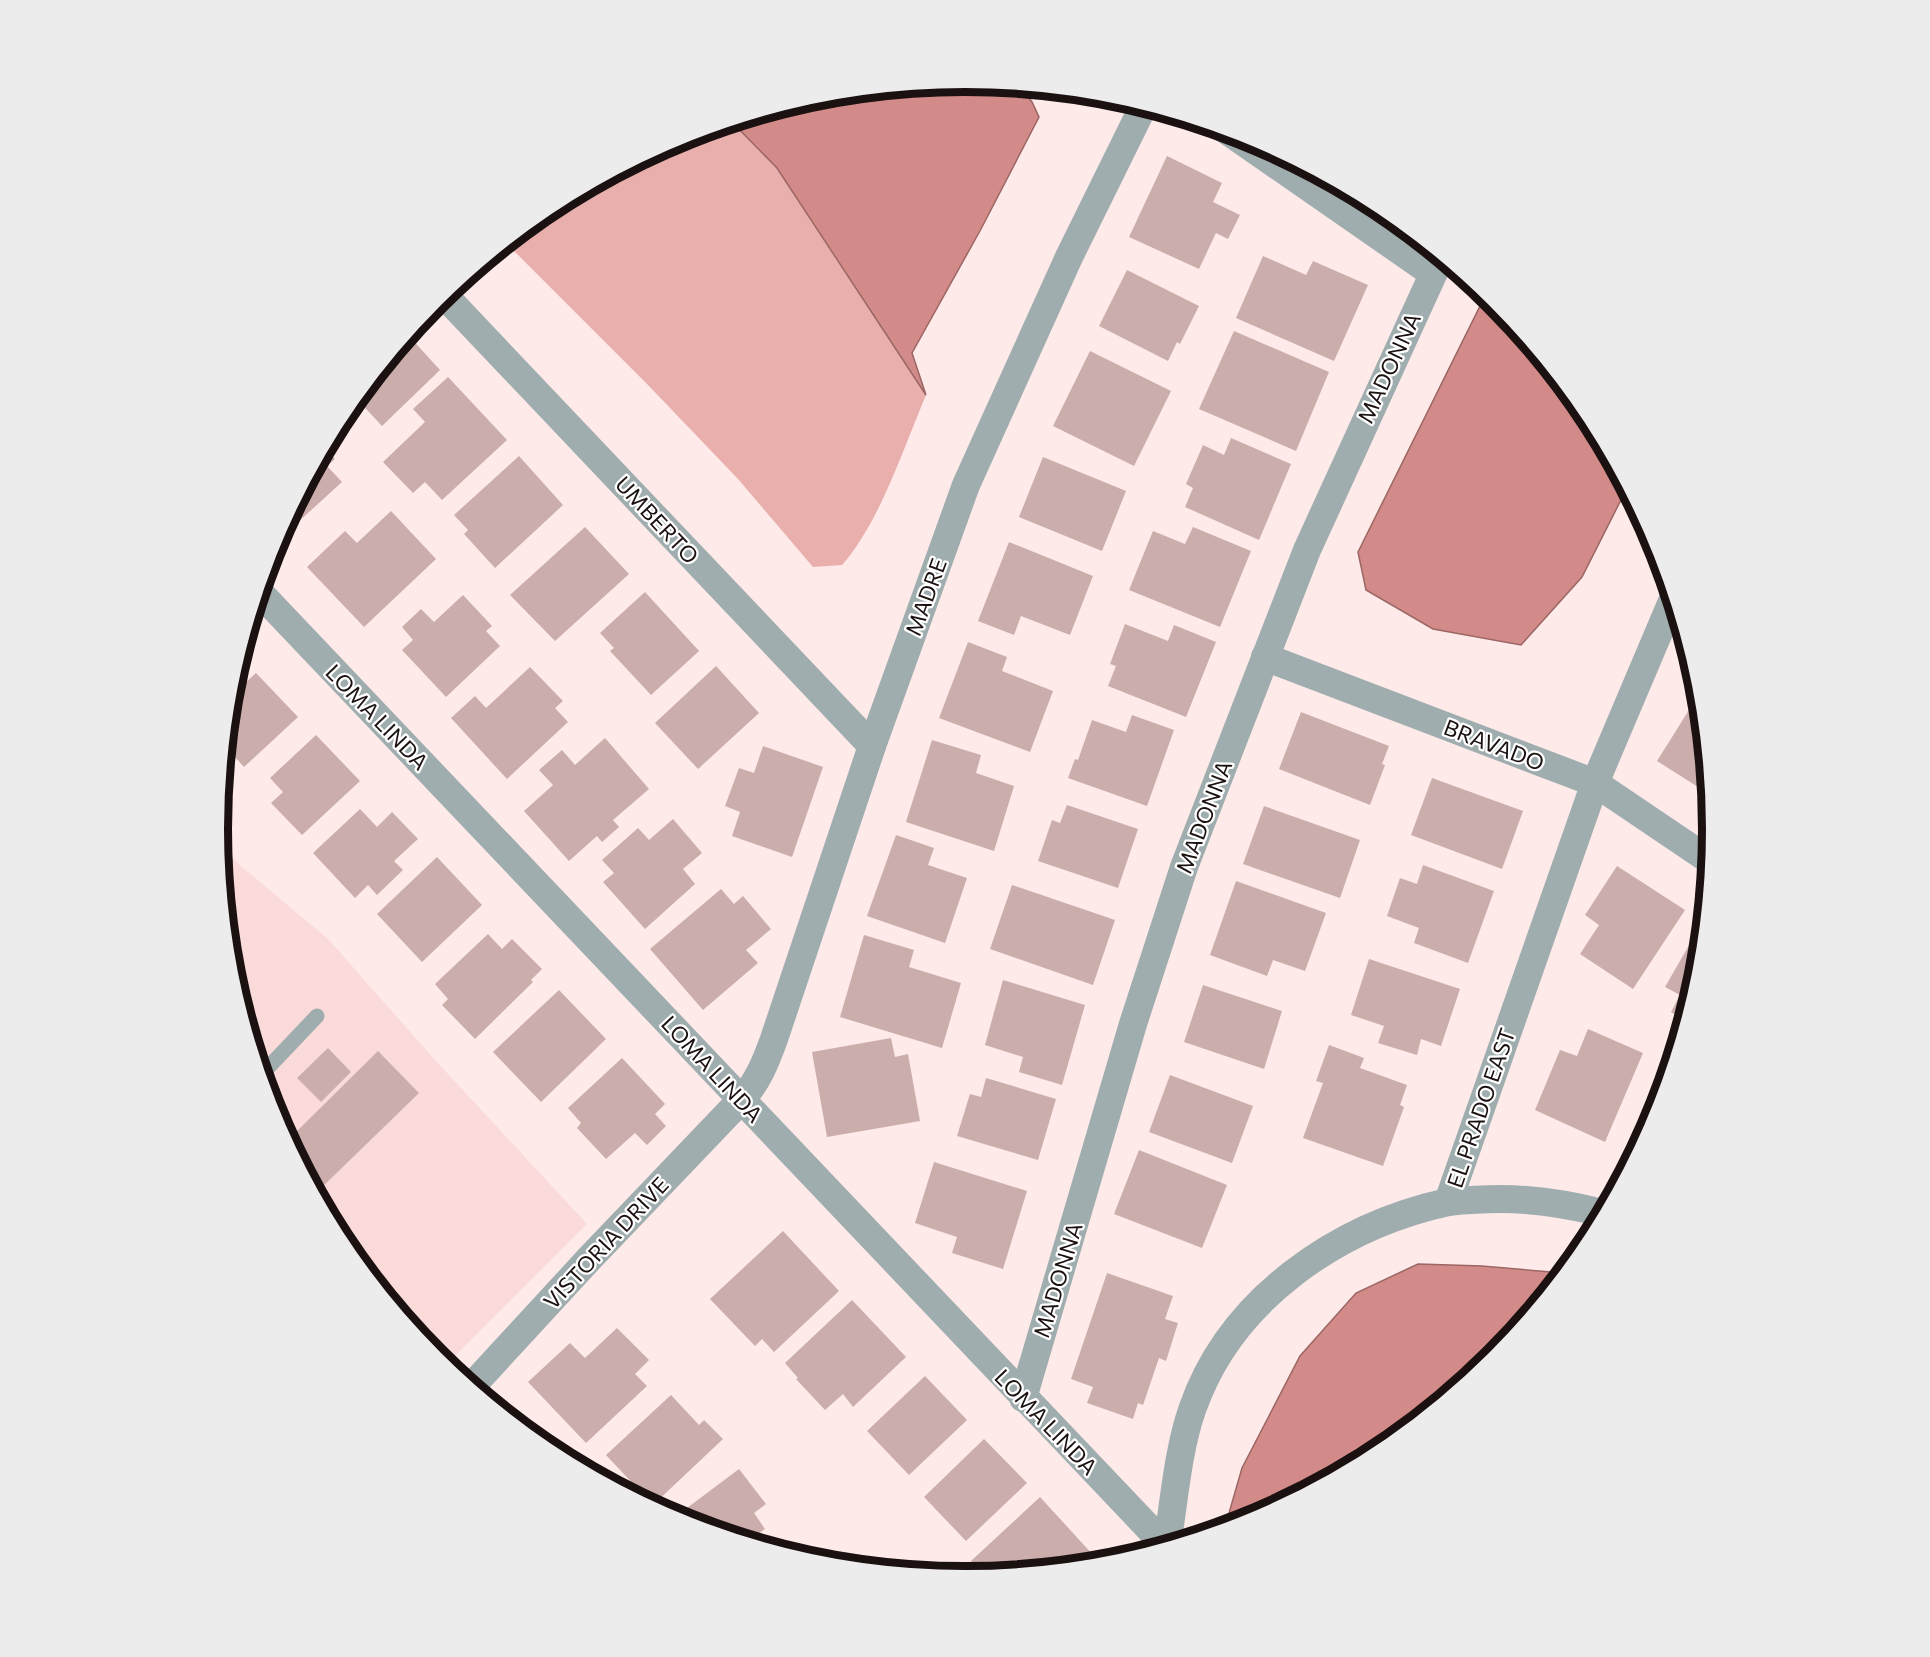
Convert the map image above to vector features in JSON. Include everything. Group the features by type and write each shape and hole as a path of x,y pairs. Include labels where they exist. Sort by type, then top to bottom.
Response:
{"street":[{"name":"MADRE","path":"741,1100 759,1076 774,1039 872,746 966,485 1069,257 1140,113"},
{"path":"1272,159 1437,265"},
{"name":"MADONNA","path":"1023,1398 1133,1024 1184,867 1307,550 1437,265"},
{"name":"UMBERTO","path":"450,301 872,746"},
{"name":"LOMA LINDA","path":"265,598 1023,1398 1160,1539"},
{"name":"EL PRADO EAST","path":"1168,1536 1192,1412 1201,1388 1219,1356 1242,1324 1293,1273 1325,1251 1380,1222 1448,1202 1595,783 1668,610"},
{"name":"BRAVADO","path":"1265,657 1595,783 1701,855"},
{"name":"VISTORIA DRIVE","path":"477,1381 741,1100"},
{"path":"1448,1202 1480,1199 1534,1199 1595,1211"}],"lane":[{"path":"268,1068 317,1016"}],"shaded area":[{"path":"917,93 1013,93 1026,94 1032,102 1039,117 981,229 912,353 926,395 777,168 738,128 821,106"},
{"path":"738,128 777,168 926,395 879,507 856,548 842,565 813,567 738,479 511,248 597,190 683,148"},
{"path":"1482,303 1550,380 1578,419 1623,497 1582,577 1521,645 1433,629 1366,590 1358,552"},
{"path":"229,853 329,940 435,1060 587,1224 453,1358 444,1350 380,1277 352,1238 327,1197 284,1111 253,1019 242,972 234,925"},
{"path":"1418,1264 1482,1266 1553,1272 1486,1350 1414,1413 1333,1467 1291,1489 1228,1516 1242,1468 1300,1356 1356,1293"}],"building":[{"path":"1167,156 1222,183 1213,202 1240,215 1228,239 1216,233 1199,269 1129,237"},
{"path":"1263,256 1306,275 1313,261 1368,285 1334,361 1236,318"},
{"path":"1127,270 1199,306 1180,344 1177,342 1168,361 1099,326"},
{"path":"1234,331 1329,372 1296,451 1199,409"},
{"path":"413,341 440,370 382,426 362,405"},
{"path":"1090,351 1171,391 1134,466 1053,426"},
{"path":"448,377 507,440 442,500 425,482 413,493 383,462 425,422 413,409"},
{"path":"1231,438 1291,464 1259,540 1185,507 1193,488 1186,484 1203,445 1224,455"},
{"path":"331,454 335,459 327,466 342,482 293,527"},
{"path":"519,456 563,505 495,568 464,534 468,530 454,515"},
{"path":"1043,457 1126,491 1102,551 1019,517"},
{"path":"391,511 436,559 364,627 307,567 345,531 357,543"},
{"path":"585,527 629,574 555,641 510,595"},
{"path":"1193,527 1251,551 1220,627 1129,590 1153,531 1185,544"},
{"path":"1009,542 1093,576 1070,635 1021,616 1014,635 978,621"},
{"path":"645,592 699,651 651,695 610,651 614,648 600,633"},
{"path":"463,595 492,626 486,631 500,646 446,697 402,650 413,640 402,627 421,609 434,622"},
{"path":"1125,624 1168,641 1174,625 1216,642 1186,717 1108,686 1116,666 1110,664"},
{"path":"968,642 1007,657 1002,671 1053,691 1030,752 939,718"},
{"path":"716,666 759,713 698,769 655,723"},
{"path":"530,667 563,701 555,708 568,722 507,779 451,718 475,696 486,708"},
{"path":"256,673 298,717 244,767 232,754 242,686"},
{"path":"1692,706 1700,789 1657,761"},
{"path":"1301,712 1389,746 1382,764 1385,765 1370,805 1279,769"},
{"path":"1132,715 1174,730 1147,806 1068,778 1075,759 1078,760 1092,720 1126,732"},
{"path":"316,735 360,781 302,835 271,803 283,792 270,778"},
{"path":"605,738 649,789 613,820 619,827 602,842 597,836 569,861 524,811 553,785 539,770 562,750 575,765"},
{"path":"932,740 981,755 976,773 1014,786 994,851 906,822"},
{"path":"763,746 823,767 792,857 732,836 740,812 725,806 739,768 754,773"},
{"path":"1432,778 1523,811 1502,869 1411,835"},
{"path":"1067,805 1138,829 1118,888 1038,861 1052,820 1060,823"},
{"path":"1264,806 1360,840 1340,898 1243,864"},
{"path":"360,809 377,827 392,812 418,839 394,861 403,870 377,895 368,885 355,898 313,853"},
{"path":"673,819 702,853 683,869 695,884 645,929 603,882 614,873 602,860 638,828 649,840"},
{"path":"896,835 934,848 928,865 967,878 945,943 867,916"},
{"path":"437,857 482,905 422,962 377,914"},
{"path":"1423,865 1494,891 1468,963 1414,943 1419,928 1387,916 1400,878 1417,884"},
{"path":"1617,866 1685,910 1633,989 1580,954 1599,925 1585,915"},
{"path":"1236,881 1326,913 1305,971 1273,960 1267,976 1210,955"},
{"path":"1012,885 1115,920 1093,985 990,949"},
{"path":"721,889 734,904 743,896 771,929 746,950 758,963 703,1010 650,949"},
{"path":"488,934 502,949 512,939 542,969 531,980 533,982 475,1039 442,1005 448,999 435,984"},
{"path":"864,935 914,950 909,967 961,983 942,1048 840,1017"},
{"path":"1694,936 1678,1016 1671,1012 1680,995 1665,987"},
{"path":"1369,959 1460,989 1441,1046 1421,1039 1417,1055 1378,1043 1384,1026 1351,1015"},
{"path":"1003,980 1085,1005 1062,1085 1019,1072 1023,1057 985,1045"},
{"path":"1203,985 1282,1011 1264,1069 1184,1042"},
{"path":"559,990 606,1039 541,1102 493,1052"},
{"path":"1588,1029 1643,1053 1605,1142 1535,1110 1560,1050 1577,1056"},
{"path":"891,1038 895,1057 908,1054 920,1121 827,1137 812,1052"},
{"path":"1329,1045 1364,1058 1360,1068 1407,1085 1400,1105 1404,1107 1383,1166 1303,1138 1323,1083 1316,1081"},
{"path":"328,1048 351,1072 321,1102 297,1078"},
{"path":"378,1051 419,1093 322,1187 294,1134"},
{"path":"622,1058 665,1104 655,1114 666,1126 647,1145 635,1133 606,1159 577,1128 581,1123 568,1108"},
{"path":"1170,1075 1253,1106 1232,1163 1149,1132"},
{"path":"986,1078 1056,1099 1038,1160 957,1136 970,1094 981,1097"},
{"path":"1139,1150 1227,1185 1202,1248 1114,1214"},
{"path":"934,1162 1027,1191 1003,1269 952,1253 957,1237 915,1223"},
{"path":"783,1231 839,1291 774,1352 762,1339 755,1346 710,1299"},
{"path":"1107,1273 1173,1296 1165,1319 1178,1323 1166,1361 1159,1358 1143,1405 1138,1403 1133,1419 1087,1403 1093,1387 1071,1379"},
{"path":"852,1300 906,1357 853,1407 843,1394 825,1410 796,1379 798,1378 785,1363"},
{"path":"617,1328 649,1360 635,1374 647,1386 586,1443 528,1382 570,1343 585,1358"},
{"path":"925,1376 967,1420 909,1475 867,1431"},
{"path":"671,1395 699,1425 704,1420 723,1439 660,1498 637,1488 606,1455"},
{"path":"984,1439 1027,1483 966,1541 924,1497"},
{"path":"739,1469 766,1504 754,1513 765,1529 757,1535 685,1510"},
{"path":"1040,1497 1092,1554 1013,1564 975,1566 971,1561"}]}
